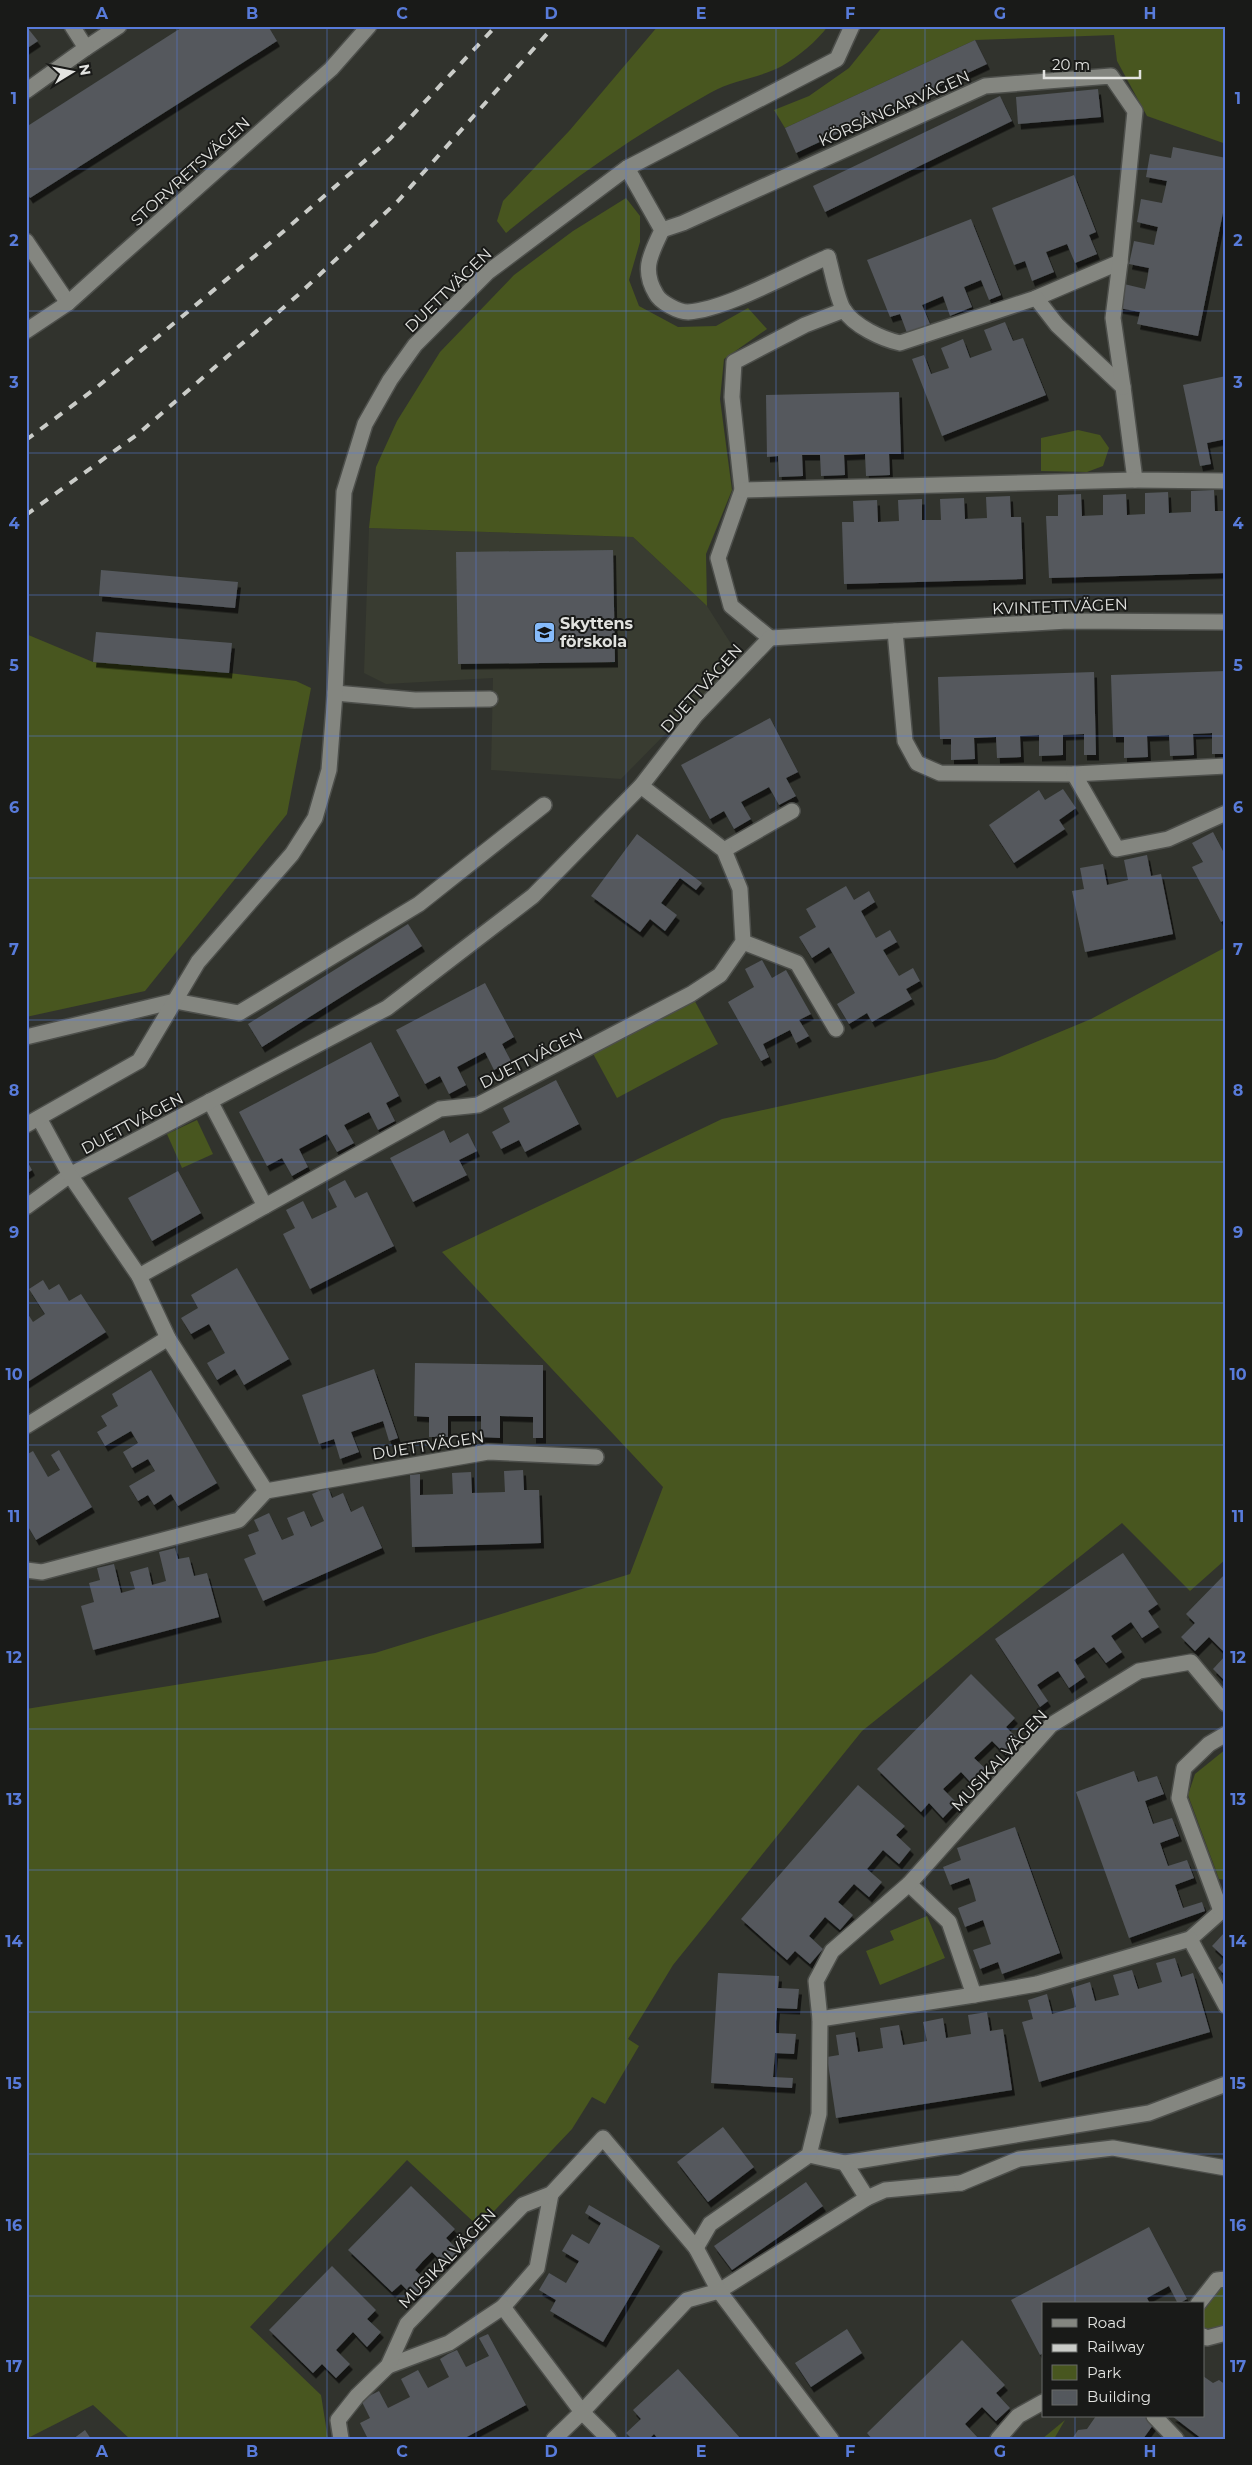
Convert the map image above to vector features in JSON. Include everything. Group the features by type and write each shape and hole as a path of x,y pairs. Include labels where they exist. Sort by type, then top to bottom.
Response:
{"street":[{"path":"72,26 86,48"},
{"path":"26,90 119,26"},
{"name":"STORVRETSVÄGEN","path":"26,331 68,303 332,68 369,26"},
{"name":"DUETTVÄGEN","path":"596,1457 488,1452 266,1491 168,1338 139,1276 32,1121 139,1061 198,962 292,854 315,818 329,770 335,693 344,492 366,424 390,380 415,345 488,272 627,168 837,59 852,26"},
{"name":"KÖRSÅNGARVÄGEN","path":"662,230 683,223 985,86 1111,76 1135,111 1120,262 1112,318 1135,480"},
{"path":"627,168 662,230 649,257 648,281 659,300 686,312 719,305 828,257 844,310 865,328 883,339 900,343 1036,298 1120,262"},
{"path":"26,241 68,303"},
{"path":"1036,298 1057,325 1123,387"},
{"path":"770,638 731,606 718,558 742,490 732,397 734,362 805,325 844,310"},
{"path":"742,490 1135,480 1226,481"},
{"name":"KVINTETTVÄGEN","path":"770,638 1068,621 1226,622"},
{"path":"895,631 905,741 917,763 940,773 1074,774 1226,766"},
{"name":"DUETTVÄGEN","path":"26,1207 70,1175 387,1008 533,896 641,786 696,715 770,638"},
{"path":"335,693 415,700 490,699"},
{"path":"1074,774 1118,849 1168,839 1226,812"},
{"path":"641,786 724,850 740,889 743,942 797,963 836,1029"},
{"path":"26,1037 175,1001 239,1013 419,904 544,805"},
{"path":"724,850 792,812"},
{"name":"DUETTVÄGEN","path":"139,1276 440,1109 478,1105 691,994 720,974 743,942"},
{"name":"DUETTVÄGEN","path":"210,1101 265,1206"},
{"path":"26,1426 168,1338"},
{"path":"26,1570 42,1572 238,1520 266,1491"},
{"name":"MUSIKALVÄGEN","path":"809,2155 820,2114 820,2019 816,1981 832,1951 909,1884 1051,1725 1139,1671 1191,1662 1226,1704"},
{"path":"820,2019 1037,1984 1190,1939 1224,1909 1178,1798 1184,1768 1209,1744 1226,1734"},
{"path":"909,1884 949,1922 974,1995"},
{"path":"1190,1939 1226,2006"},
{"path":"696,2248 710,2224 809,2155 846,2163 1149,2113 1226,2084"},
{"name":"MUSIKALVÄGEN","path":"341,2439 338,2420 357,2396 388,2366 407,2324 523,2206 551,2194 603,2138 696,2248 719,2291 830,2439"},
{"path":"554,2439 688,2300 719,2291 867,2198 885,2190 962,2183 1019,2159 1113,2148 1226,2168"},
{"path":"846,2163 867,2198"},
{"name":"MUSIKALVÄGEN","path":"388,2366 449,2344 502,2307 537,2268 551,2194"},
{"path":"1200,2302 1217,2280 1226,2279"},
{"path":"502,2307 582,2412 609,2439"},
{"path":"1204,2336 1207,2338 1226,2333"},
{"path":"998,2439 1018,2416 1042,2403"},
{"path":"1156,2418 1174,2438"}],"shaded area":[{"name":"Skyttens förskola","path":"369,528 633,537 707,606 740,658 621,779 491,770 493,678 386,684 364,673"}],"green space":[{"path":"658,26 828,26 807,48 782,66 719,89 683,108 631,141 555,194 506,233 497,221 503,201 570,130"},
{"path":"883,26 1226,26 1226,144 1147,116 1117,61 1114,35 975,40 785,128 774,110 809,96 849,68"},
{"path":"626,198 640,216 640,242 629,280 639,306 678,327 716,326 748,308 767,329 724,359 720,399 732,490 706,554 707,606 633,537 369,528 376,467 397,421 440,352 514,275 573,231"},
{"path":"1078,430 1100,435 1109,448 1103,466 1087,472 1041,471 1041,438"},
{"path":"26,634 93,662 229,673 296,681 311,688 287,814 145,991 26,1017"},
{"path":"1226,947 1226,1559 1190,1591 1122,1523 862,1731 673,1965 628,2039 639,2046 605,2104 592,2097 572,2129 479,2227 407,2160 250,2327 321,2395 328,2439 130,2439 93,2405 26,2439 26,1709 375,1653 630,1574 663,1487 442,1252 722,1119 995,1059 1091,1019"},
{"path":"691,994 718,1044 617,1098 590,1048"},
{"path":"197,1120 213,1154 182,1168 167,1134"},
{"path":"1226,1749 1226,1880 1219,1879 1188,1795 1195,1774"},
{"path":"927,1916 945,1958 880,1985 866,1951 894,1940 890,1931"},
{"path":"1226,2279 1226,2333 1204,2336 1204,2303"},
{"path":"1065,2420 1054,2439 1042,2439"}],"building":[{"path":"26,26 38,41 26,49"},
{"path":"184,26 268,26 277,41 30,198 26,192 26,127"},
{"path":"975,40 987,64 796,153 785,128"},
{"path":"1098,89 1101,117 1018,124 1016,97"},
{"path":"1000,96 1012,121 825,212 813,186"},
{"path":"1173,147 1226,158 1226,198 1198,336 1137,324 1140,312 1119,308 1124,284 1145,289 1149,268 1129,264 1134,241 1154,245 1158,227 1137,222 1141,199 1162,203 1167,181 1146,177 1150,154 1171,158"},
{"path":"1074,175 1096,232 1089,235 1097,254 1075,263 1067,244 1046,252 1054,272 1032,281 1025,261 1014,265 992,208"},
{"path":"971,219 1001,295 989,300 981,280 964,287 972,307 950,316 943,296 922,305 930,324 907,333 900,314 890,317 867,260"},
{"path":"1005,322 1013,341 1023,338 1046,395 942,436 912,359 924,355 931,374 949,368 941,348 963,339 970,358 992,350 984,330"},
{"path":"1226,376 1226,439 1207,443 1211,464 1200,466 1183,385"},
{"path":"899,392 901,454 889,454 890,475 866,476 865,454 844,455 845,475 821,476 820,455 802,455 803,476 779,477 778,456 767,457 766,395"},
{"path":"1214,490 1215,511 1226,511 1226,573 1049,578 1046,516 1058,516 1058,495 1081,494 1082,516 1103,515 1103,495 1126,494 1127,515 1145,514 1145,493 1168,492 1169,513 1191,512 1191,491"},
{"path":"1010,496 1011,517 1021,517 1023,579 844,584 842,522 854,522 853,501 877,500 878,522 899,521 898,500 922,499 922,520 941,520 940,499 964,498 965,519 987,518 986,497"},
{"path":"613,550 615,662 458,664 456,552"},
{"path":"101,570 238,582 235,608 99,596"},
{"path":"96,632 232,643 229,673 93,662"},
{"path":"1226,671 1226,754 1212,754 1212,733 1193,734 1194,755 1170,756 1169,735 1147,736 1148,757 1124,758 1124,737 1113,737 1111,675"},
{"path":"1094,672 1096,755 1084,755 1084,734 1063,735 1063,755 1039,756 1039,735 1020,736 1021,757 997,758 996,737 974,738 975,759 951,760 951,739 940,739 938,677"},
{"path":"770,718 798,772 786,778 796,796 779,805 769,787 741,802 751,819 734,829 724,811 710,819 681,765"},
{"path":"1063,789 1076,808 1059,820 1065,829 1014,863 989,825 1039,790 1045,800"},
{"path":"1213,832 1223,851 1226,850 1226,919 1221,922 1192,867 1203,862 1192,843"},
{"path":"637,834 702,883 696,890 680,878 661,903 677,915 665,931 650,919 640,932 591,896"},
{"path":"1147,855 1151,876 1161,874 1173,934 1085,952 1072,891 1084,889 1080,868 1103,864 1107,885 1128,880 1124,860"},
{"path":"846,886 854,900 869,891 875,902 861,911 876,938 890,930 897,942 883,950 899,976 913,968 920,981 906,989 912,999 872,1022 867,1013 849,1024 837,1004 855,993 829,947 812,958 799,937 816,927 806,909"},
{"path":"408,924 422,946 262,1047 248,1024"},
{"path":"762,960 772,978 786,970 811,1014 799,1020 809,1036 796,1043 790,1030 763,1044 769,1057 761,1061 728,1002 754,987 745,969"},
{"path":"485,983 514,1037 502,1044 511,1061 494,1070 485,1052 457,1067 466,1085 449,1094 440,1076 425,1084 396,1030"},
{"path":"371,1042 399,1096 386,1103 395,1121 378,1130 369,1112 344,1125 354,1143 337,1152 327,1134 299,1149 308,1167 292,1176 282,1158 267,1166 239,1112"},
{"path":"556,1080 579,1124 525,1152 519,1140 501,1149 492,1132 510,1122 503,1108"},
{"path":"444,1130 450,1143 468,1133 477,1151 459,1160 467,1175 413,1202 390,1158"},
{"path":"26,1159 32,1170 26,1174"},
{"path":"178,1171 201,1213 152,1241 128,1198"},
{"path":"345,1180 355,1198 367,1192 394,1246 310,1289 283,1234 295,1228 286,1210 303,1201 312,1219 337,1207 328,1189"},
{"path":"237,1268 289,1359 244,1385 235,1369 217,1380 207,1363 225,1353 209,1324 191,1334 181,1318 198,1308 191,1295"},
{"path":"43,1280 49,1290 59,1284 69,1301 81,1294 106,1332 26,1383 26,1311 33,1322 45,1314 29,1289"},
{"path":"415,1363 543,1365 543,1438 533,1438 533,1417 500,1416 500,1438 481,1437 481,1416 448,1416 448,1437 429,1437 429,1417 414,1416"},
{"path":"374,1369 398,1438 389,1441 383,1421 351,1432 359,1452 340,1459 334,1439 319,1444 302,1395"},
{"path":"151,1370 217,1483 178,1506 171,1494 154,1505 148,1495 138,1501 129,1486 155,1471 148,1459 132,1468 123,1452 138,1443 131,1431 105,1446 97,1432 107,1426 101,1416 118,1406 112,1394"},
{"path":"59,1450 92,1507 36,1540 26,1523 26,1455 33,1451 48,1477 60,1470 51,1455"},
{"path":"523,1470 524,1490 539,1490 541,1543 412,1547 410,1475 420,1474 420,1495 453,1494 452,1473 471,1472 472,1493 505,1492 504,1471"},
{"path":"328,1487 332,1498 343,1493 351,1512 363,1506 382,1548 263,1601 244,1559 256,1554 248,1535 259,1531 254,1520 269,1513 282,1540 294,1535 287,1518 304,1511 311,1527 324,1521 312,1494"},
{"path":"175,1548 178,1559 189,1557 194,1576 207,1573 219,1617 93,1650 81,1606 94,1602 89,1583 100,1580 97,1568 114,1564 121,1593 135,1589 130,1572 148,1567 152,1585 166,1581 159,1552"},
{"path":"1123,1553 1158,1604 1148,1611 1159,1627 1142,1638 1131,1622 1111,1636 1122,1652 1106,1663 1094,1647 1074,1660 1085,1677 1069,1688 1058,1671 1047,1678 1037,1685 1048,1701 1040,1707 995,1639"},
{"path":"1226,1573 1226,1654 1209,1637 1195,1651 1181,1637 1195,1623 1186,1614"},
{"path":"1226,1655 1226,1682 1213,1669"},
{"path":"971,1674 1015,1718 1006,1727 1020,1741 1006,1755 992,1741 974,1758 989,1772 974,1786 961,1772 943,1789 957,1803 943,1818 929,1803 921,1812 877,1769"},
{"path":"1134,1771 1138,1782 1157,1776 1164,1794 1145,1801 1153,1824 1172,1818 1179,1836 1160,1843 1168,1866 1187,1860 1194,1878 1175,1885 1183,1908 1202,1902 1205,1911 1129,1938 1076,1792"},
{"path":"858,1785 905,1826 896,1835 911,1849 899,1864 883,1850 867,1869 882,1882 869,1897 854,1884 838,1902 853,1915 840,1930 825,1917 809,1936 823,1949 810,1964 795,1951 787,1960 741,1919"},
{"path":"1015,1827 1060,1953 1002,1974 998,1962 980,1969 973,1950 991,1944 983,1920 965,1927 958,1908 976,1901 969,1878 950,1885 943,1867 961,1860 957,1848"},
{"path":"1226,1931 1226,1959 1212,1946"},
{"path":"1175,1958 1181,1977 1193,1973 1210,2032 1039,2082 1022,2022 1033,2019 1028,2000 1047,1994 1052,2014 1076,2007 1071,1988 1090,1982 1095,2001 1119,1995 1113,1975 1132,1970 1138,1989 1162,1982 1156,1963"},
{"path":"1226,1960 1226,1976 1218,1968"},
{"path":"718,1973 779,1976 778,1988 799,1989 797,2009 777,2008 776,2021 776,2033 796,2034 794,2054 775,2053 773,2077 793,2078 792,2088 711,2083"},
{"path":"987,2012 990,2031 1003,2029 1012,2090 836,2118 827,2057 839,2055 836,2035 855,2032 858,2052 883,2048 880,2028 899,2025 903,2045 927,2041 923,2022 943,2018 946,2038 971,2034 968,2015"},
{"path":"723,2127 754,2167 708,2202 677,2162"},
{"path":"806,2182 823,2206 732,2270 714,2246"},
{"path":"411,2186 455,2229 446,2238 460,2252 446,2266 432,2252 423,2261 415,2270 429,2283 415,2298 401,2284 392,2292 348,2250"},
{"path":"589,2205 660,2246 603,2342 550,2311 556,2300 539,2290 549,2273 566,2283 579,2261 562,2251 572,2234 589,2244 601,2223 585,2213"},
{"path":"1149,2227 1187,2299 1177,2302 1169,2286 1147,2298 1149,2302 1042,2302 1042,2354 1040,2355 1011,2300"},
{"path":"332,2266 376,2310 367,2319 381,2332 367,2347 353,2332 336,2350 350,2364 336,2378 322,2364 313,2373 269,2330"},
{"path":"847,2329 862,2353 811,2387 795,2363"},
{"path":"488,2334 526,2405 463,2439 368,2439 360,2423 370,2418 361,2400 379,2391 388,2408 410,2397 401,2379 418,2370 428,2388 449,2377 440,2359 448,2354 457,2350 466,2367 489,2356 479,2338"},
{"path":"962,2340 1005,2385 996,2393 1010,2408 996,2421 982,2407 965,2424 979,2439 872,2439 867,2433"},
{"path":"678,2369 741,2439 658,2439 654,2434 649,2439 632,2439 626,2433 641,2419 633,2410"},
{"path":"1204,2377 1213,2383 1219,2380 1226,2385 1226,2439 1202,2439 1175,2418 1204,2418"},
{"path":"1095,2418 1152,2418 1156,2421 1143,2439 1072,2439 1078,2430 1087,2429"},
{"path":"85,2430 91,2439 73,2439"}],"railway":[{"path":"26,440 96,388 262,250 390,139 496,26"},
{"path":"26,515 138,434 298,295 398,201 554,26"}],"place":[{"name":"Skyttens förskola","path":"544,632"}]}
